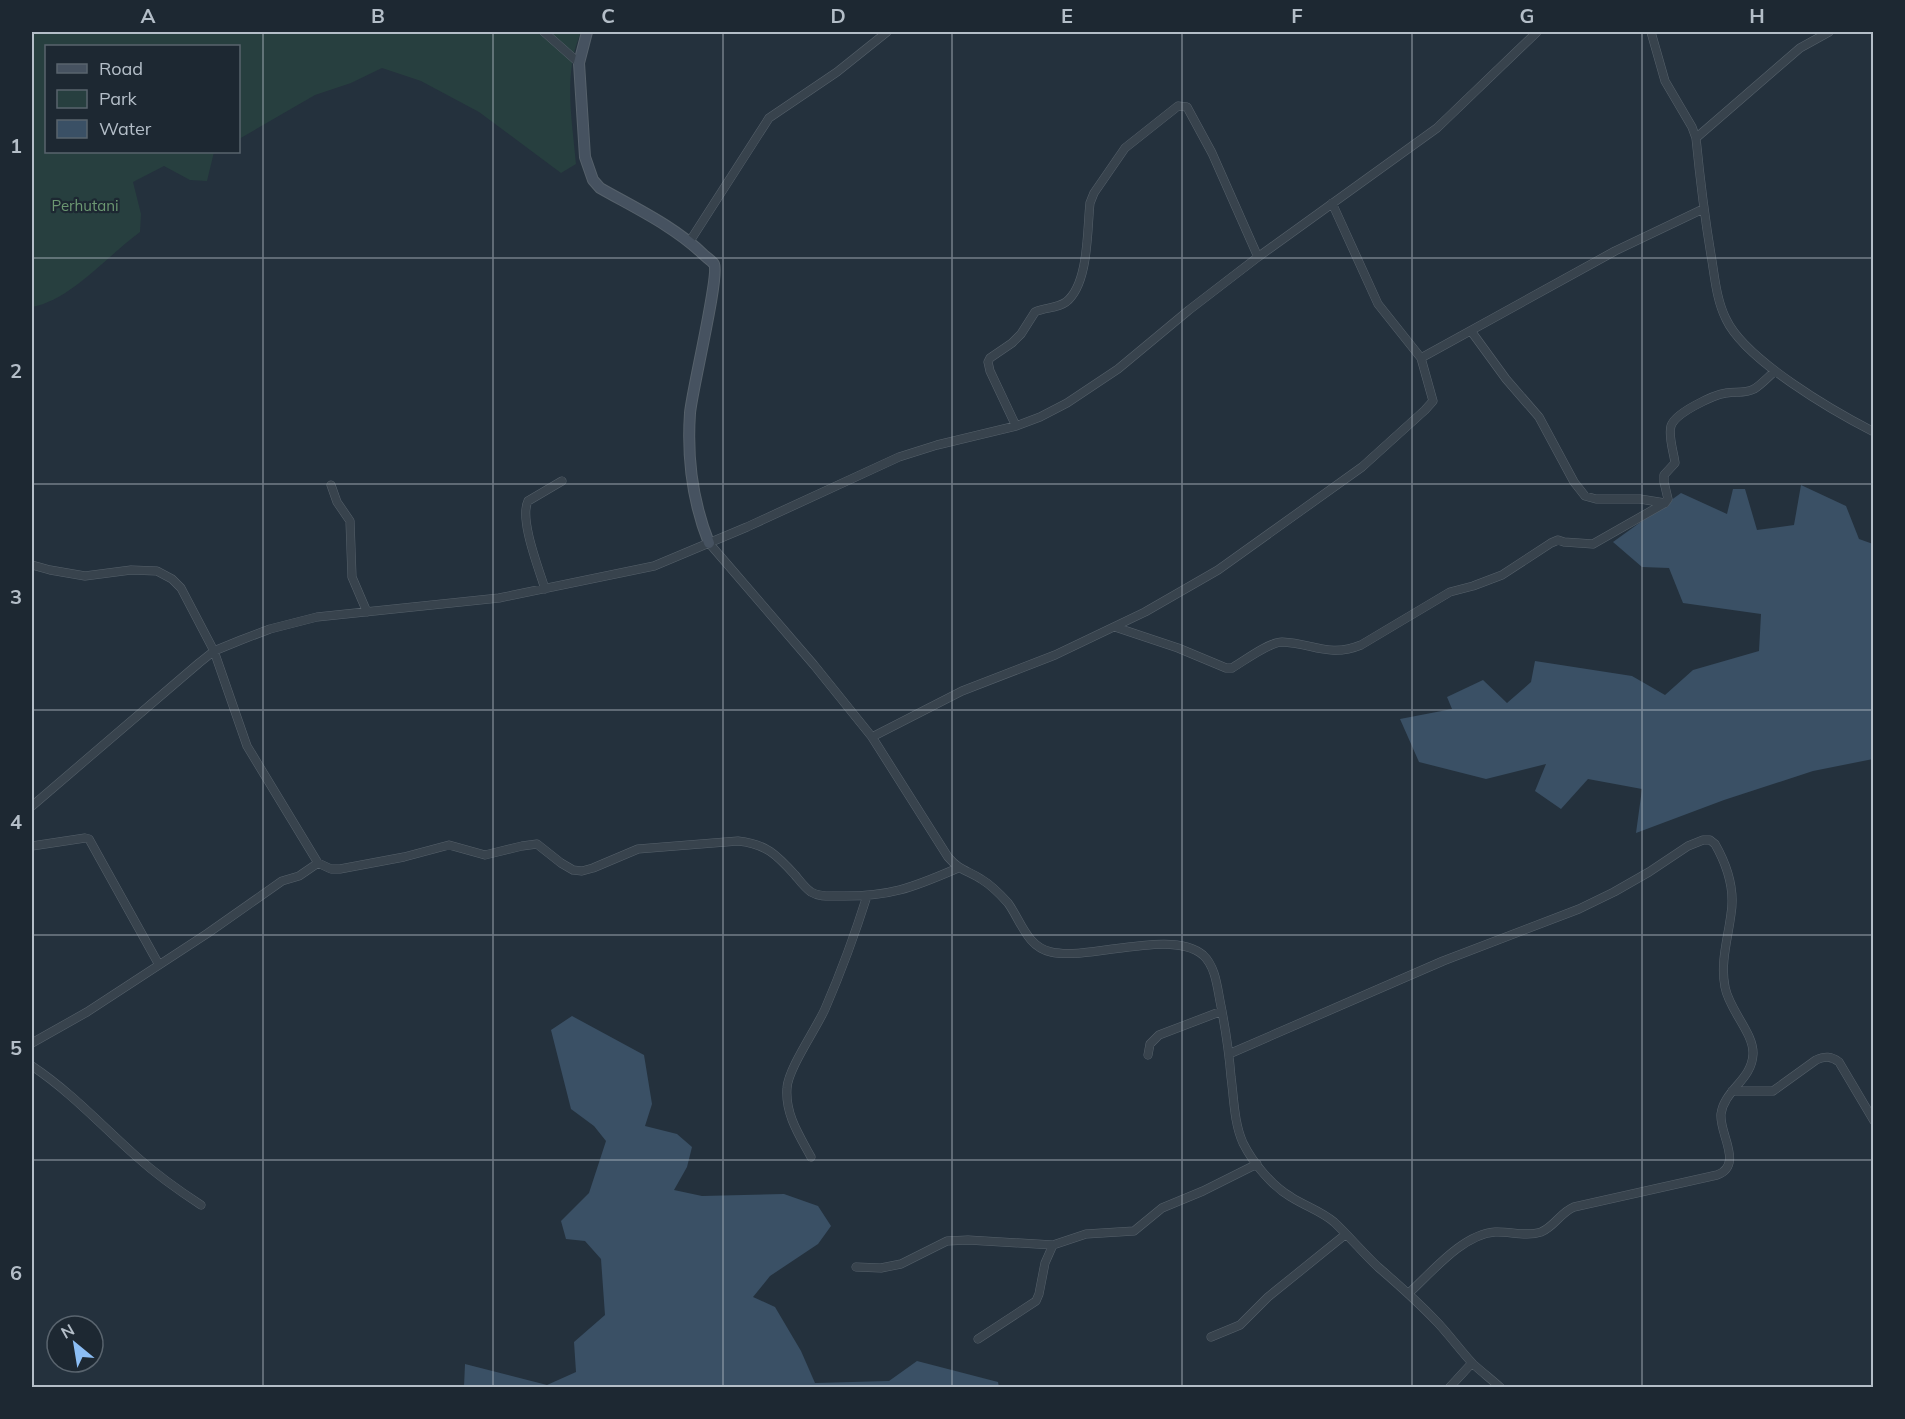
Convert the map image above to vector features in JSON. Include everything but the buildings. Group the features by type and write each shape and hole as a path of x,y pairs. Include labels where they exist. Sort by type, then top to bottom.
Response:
{"street":[{"path":"544,32 579,63"},
{"path":"586,32 579,63 585,157 592,180 600,188 690,241 714,265 715,273 690,411 689,448 699,514 709,543 814,665 872,737 948,857 958,868 994,888 1008,904 1029,938 1040,948 1053,953 1072,953 1144,945 1174,945 1193,949 1203,955 1216,978 1229,1054 1236,1122 1243,1143 1257,1164 1289,1196 1319,1211 1346,1234 1378,1267 1409,1293 1472,1363 1501,1388"},
{"path":"690,241 769,118 837,72 887,32"},
{"path":"32,806 214,651 270,629 317,617 499,598 654,566 899,457 937,445 1016,426 1067,403 1092,387 1258,257 1450,117 1537,32"},
{"path":"1651,32 1665,81 1696,138 1703,209 1715,284 1726,320 1744,345 1775,371 1874,432"},
{"path":"1696,138 1800,48 1829,32"},
{"path":"1016,426 990,371 988,362 990,358 1021,334 1035,312 1057,307 1066,302 1075,292 1081,279 1090,203 1094,193 1125,148 1178,106 1187,107 1212,153 1258,257"},
{"path":"872,737 963,691 1055,655 1115,627 1218,570 1362,467 1433,401 1421,358 1378,304 1332,203"},
{"path":"1421,358 1615,251 1703,209"},
{"path":"1471,331 1506,379 1539,417 1584,496 1640,499 1665,503"},
{"path":"1115,627 1178,648 1226,668 1232,668 1280,642 1323,650 1347,651 1450,592 1473,586 1502,574 1551,543 1558,540 1593,544 1665,503 1668,499 1664,475 1675,463 1670,434 1673,422 1679,416 1714,397 1728,393 1744,393 1755,389 1775,371"},
{"path":"545,590 528,529 525,507 528,501 562,481"},
{"path":"331,485 337,502 350,521 352,577 367,612"},
{"path":"32,565 85,576 131,570 157,571 166,574 181,588 214,651 247,746 318,863 332,869 404,857 449,845 485,855 537,844 561,863 573,870 582,871 638,849 738,841 760,845 768,849 811,892 819,896 867,896 888,894 920,885 958,868"},
{"path":"32,846 89,839 158,963"},
{"path":"1229,1054 1443,961 1579,909 1649,872 1688,846 1703,840 1710,840 1719,852 1731,885 1732,912 1725,947 1723,977 1725,989 1728,1000 1752,1043 1754,1054 1745,1078 1732,1091 1723,1105 1721,1124 1731,1156 1729,1165 1724,1172 1574,1207 1566,1210 1548,1229 1540,1232 1493,1232 1470,1239 1409,1293"},
{"path":"32,1043 87,1011 158,963 208,933 282,881 299,876 318,863"},
{"path":"811,1156 791,1120 788,1108 788,1080 824,1011 867,896"},
{"path":"1148,1055 1150,1044 1159,1035 1222,1011"},
{"path":"1732,1091 1773,1091 1816,1060 1822,1057 1833,1057 1839,1062 1874,1121"},
{"path":"32,1066 75,1098 137,1157 172,1186 201,1205"},
{"path":"856,1267 881,1268 901,1264 947,1241 1053,1245 1086,1234 1134,1231 1162,1208 1203,1191 1257,1164"},
{"path":"1211,1337 1240,1325 1268,1297 1346,1234"},
{"path":"978,1339 1036,1301 1045,1263 1053,1245"},
{"path":"1449,1388 1472,1363"}],"green space":[{"name":"Perhutani","path":"32,32 581,32 575,48 570,80 576,164 561,173 479,112 421,81 382,68 351,83 315,95 240,138 240,45 45,45 45,153 214,153 207,181 190,180 164,166 133,182 141,214 140,232 75,287 46,303 32,307"}],"water":[{"path":"1801,485 1846,506 1859,539 1873,544 1873,759 1813,771 1724,800 1636,833 1642,789 1588,779 1561,809 1535,791 1546,764 1486,779 1419,762 1400,719 1452,709 1447,697 1483,680 1507,703 1531,682 1535,661 1632,676 1665,695 1693,670 1759,651 1761,614 1683,603 1669,568 1642,567 1613,542 1681,493 1727,514 1733,489 1745,489 1757,530 1794,525"},
{"path":"572,1016 644,1055 652,1104 645,1126 677,1134 692,1147 687,1167 674,1190 702,1196 784,1194 818,1206 831,1226 818,1244 770,1276 753,1297 775,1307 801,1351 815,1383 889,1381 917,1361 998,1382 999,1387 464,1387 465,1364 547,1385 576,1372 574,1342 605,1315 601,1259 585,1241 566,1239 561,1221 589,1193 606,1141 594,1126 571,1109 551,1030"}]}
